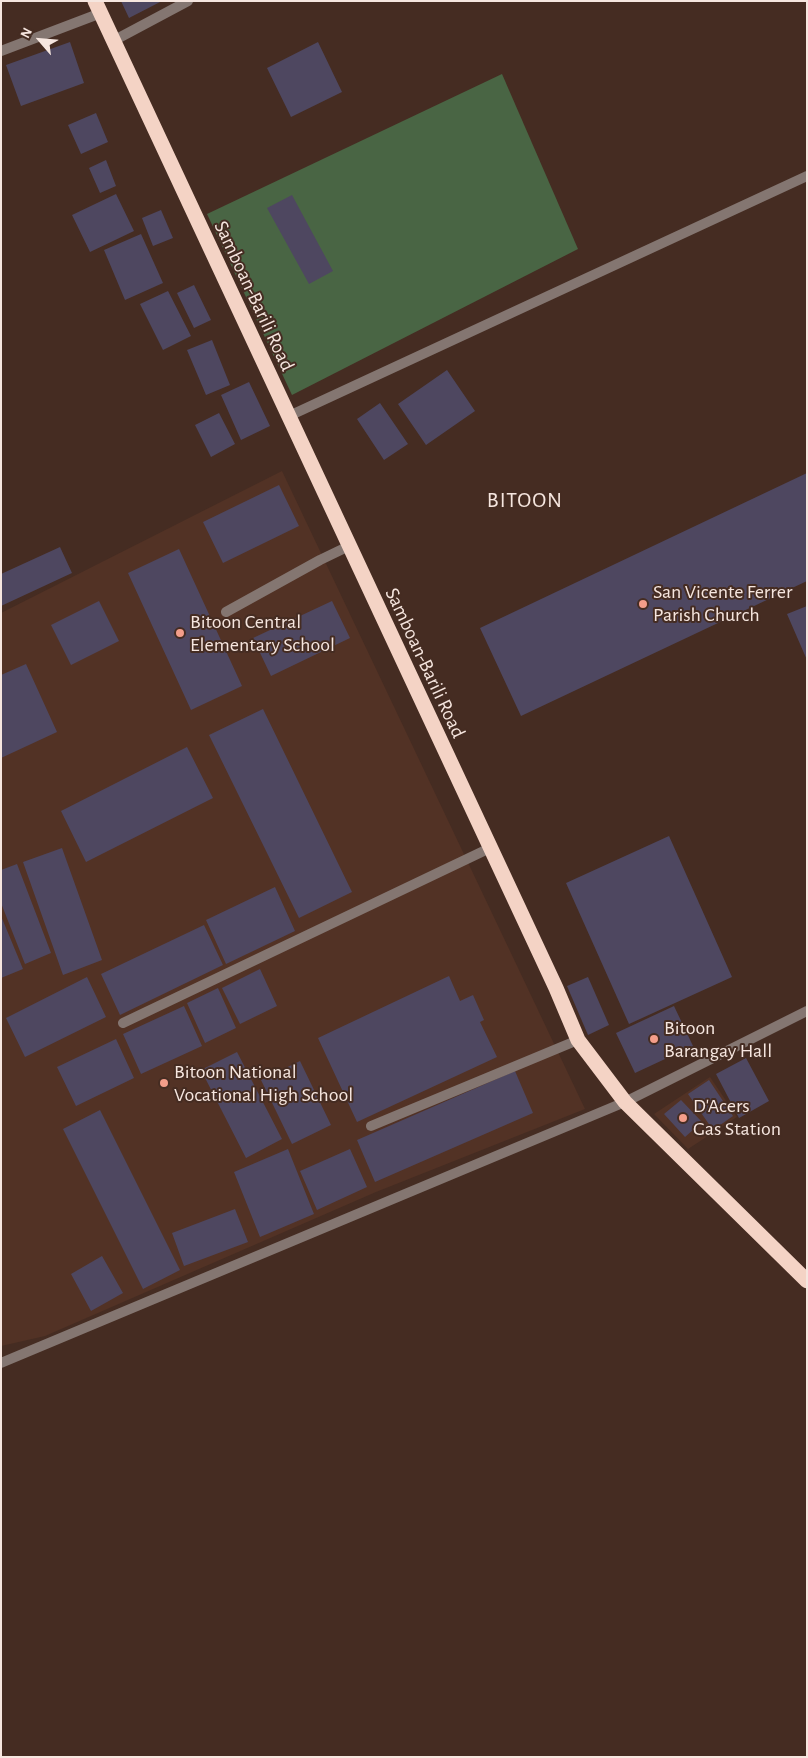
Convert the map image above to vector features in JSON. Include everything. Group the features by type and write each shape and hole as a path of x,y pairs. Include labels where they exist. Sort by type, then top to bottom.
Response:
{"highway":[{"name":"Samboan-Barili Road","path":"98,7 556,988 578,1040 625,1102 807,1281"}],"street":[{"path":"113,41 188,1"},
{"path":"1,51 98,7"},
{"path":"288,416 807,176"},
{"path":"226,612 349,546"},
{"path":"124,1023 490,848"},
{"path":"1,1363 625,1102 807,1011"},
{"path":"371,1126 578,1040"}],"shaded area":[{"name":"Bitoon National Vocational High School","path":"282,471 585,1109 376,1192 45,1336 1,1346 1,613"},
{"path":"710,1077 737,1117 688,1149 654,1114"}],"green space":[{"path":"502,74 578,249 292,395 207,214"}],"building":[{"path":"121,1 162,1 129,18"},
{"path":"70,42 84,83 21,106 6,65"},
{"path":"318,42 342,92 291,117 267,68"},
{"path":"96,113 108,142 81,154 68,125"},
{"path":"106,160 116,186 100,193 89,168"},
{"path":"116,194 134,231 90,252 72,215"},
{"path":"292,195 333,271 309,284 267,208"},
{"path":"161,210 173,238 153,246 142,218"},
{"path":"141,234 163,283 125,300 104,250"},
{"path":"194,285 211,320 194,328 177,293"},
{"path":"168,291 191,336 163,350 140,304"},
{"path":"212,340 230,385 206,395 187,350"},
{"path":"447,370 475,411 426,445 398,404"},
{"path":"249,382 270,426 241,440 221,395"},
{"path":"380,403 408,444 384,460 357,419"},
{"path":"219,413 235,444 211,457 195,425"},
{"name":"San Vicente Ferrer Parish Church","path":"807,473 807,581 521,716 480,628"},
{"path":"279,485 299,526 223,563 203,522"},
{"path":"60,547 72,573 1,606 1,574"},
{"path":"179,549 242,686 191,710 128,573"},
{"path":"99,601 119,641 71,665 51,625"},
{"path":"332,601 350,638 271,676 253,638"},
{"path":"807,606 807,660 787,614"},
{"path":"26,664 57,732 1,758 1,675"},
{"path":"263,709 352,892 299,918 209,735"},
{"path":"187,747 213,798 86,862 61,811"},
{"path":"669,836 732,977 629,1024 566,883"},
{"path":"62,848 102,960 63,975 23,862"},
{"path":"17,864 51,953 25,964 1,903 1,870"},
{"path":"275,887 295,931 226,964 206,920"},
{"path":"1,916 23,969 1,978"},
{"path":"204,925 223,965 120,1015 101,974"},
{"path":"260,969 277,1006 240,1024 222,988"},
{"path":"449,976 460,1001 473,995 484,1020 480,1022 497,1057 357,1122 318,1038"},
{"path":"87,977 106,1017 25,1057 6,1018"},
{"path":"588,977 609,1025 588,1035 567,986"},
{"path":"218,988 236,1028 205,1043 187,1003"},
{"path":"184,1006 202,1046 141,1074 123,1034"},
{"name":"Bitoon Barangay Hall","path":"674,1006 693,1046 635,1073 616,1033"},
{"path":"116,1039 134,1078 76,1106 57,1067"},
{"path":"237,1052 282,1139 246,1158 201,1070"},
{"path":"746,1058 769,1101 739,1118 716,1074"},
{"path":"300,1061 331,1125 292,1144 261,1080"},
{"path":"515,1071 533,1113 375,1182 357,1140"},
{"path":"709,1080 733,1116 713,1130 688,1094"},
{"name":"D'Acers Gas Station","path":"681,1100 702,1122 685,1137 664,1114"},
{"path":"100,1110 180,1270 143,1289 63,1129"},
{"path":"288,1149 314,1214 260,1237 234,1172"},
{"path":"350,1149 367,1187 317,1210 300,1171"},
{"path":"235,1209 248,1242 184,1266 172,1233"},
{"path":"102,1256 123,1293 91,1311 71,1274"}],"place":[{"name":"San Vicente Ferrer Parish Church","path":"643,604"},
{"name":"Bitoon Central Elementary School","path":"180,633"},
{"name":"Bitoon Barangay Hall","path":"654,1039"},
{"name":"Bitoon National Vocational High School","path":"164,1083"},
{"name":"D'Acers Gas Station","path":"683,1118"}],"district":[{"name":"BITOON","path":"525,500"}]}
